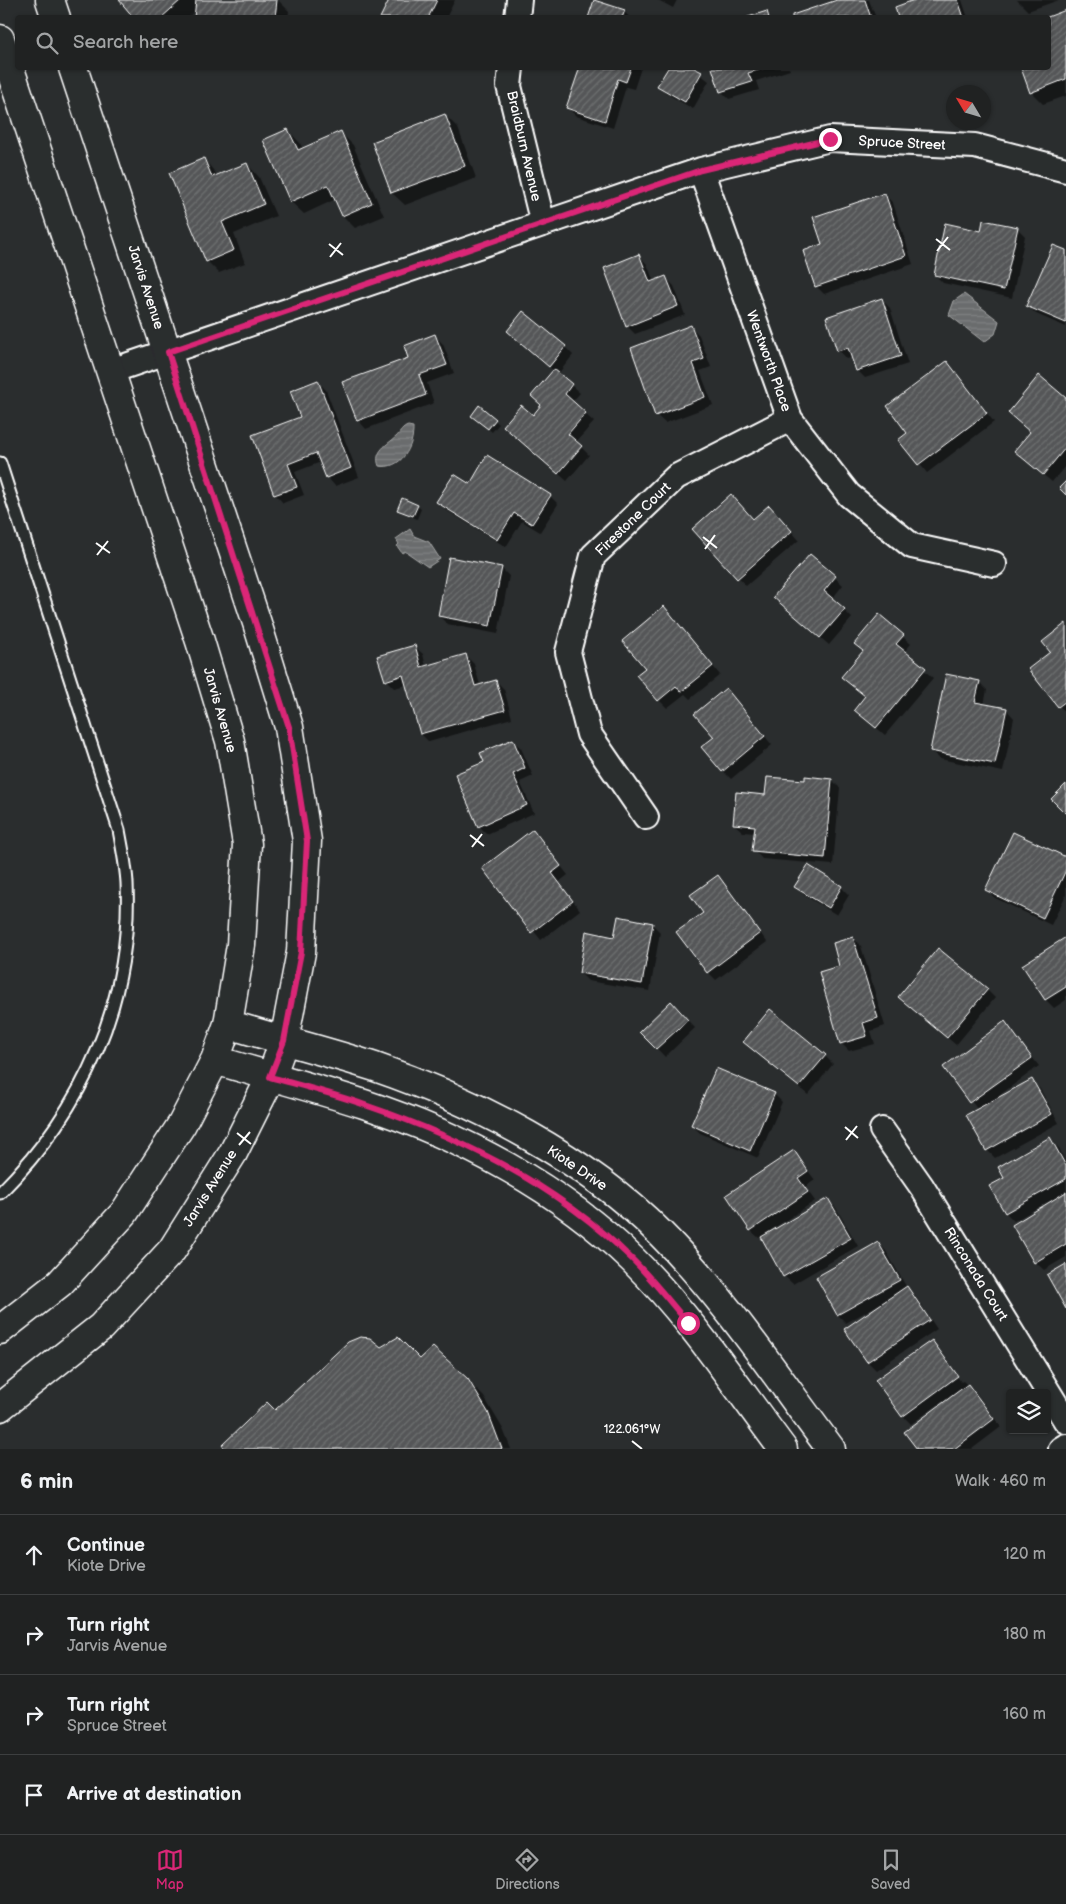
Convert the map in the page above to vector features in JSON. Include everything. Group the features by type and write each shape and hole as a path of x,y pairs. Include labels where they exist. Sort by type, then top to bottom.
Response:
{"main road":[{"path":"50,0 55,15"},
{"name":"Jarvis Avenue","path":"0,39 200,641 230,741 247,844 242,945 228,1024 215,1060 182,1124 124,1213 60,1282 0,1330"},
{"name":"Jarvis Avenue","path":"0,1407 101,1327 172,1250 233,1153 270,1077 284,1041 301,952 307,841 289,727 168,352 74,70"},
{"name":"Kiote Drive","path":"228,1024 374,1067 447,1095 518,1130 593,1176 660,1232 718,1299 831,1449"},
{"path":"215,1060 364,1104 432,1130 500,1163 570,1207 633,1260 682,1316 783,1449"}],"street":[{"path":"517,15 519,0"},
{"name":"Braidburn Avenue","path":"511,70 509,86 542,224"},
{"name":"Spruce Street","path":"111,371 701,170 830,139 975,146 1066,170"},
{"name":"Wentworth Place","path":"701,170 790,419 849,495 912,546 994,564"},
{"name":"Firestone Court","path":"646,817 589,734 568,652 594,556 676,477 790,419"},
{"name":"Rinconada Court","path":"882,1130 922,1187 1066,1421"},
{"path":"1062,1449 1066,1446"}],"lane":[{"path":"0,464 109,792 120,830 127,882 127,925 123,968 114,1006 95,1058 67,1112 26,1167 0,1193"}],"shaded area":[{"path":"964,294 999,321 995,334 984,342 949,315 954,301"},
{"path":"408,426 413,427 413,435 405,456 394,464 379,466 378,456 380,452"},
{"path":"410,529 414,536 429,542 440,559 428,567 405,551 402,553 397,546 399,544 396,539"}],"building":[{"path":"119,0 181,0 164,15 132,15"},
{"path":"196,0 277,0 275,15 194,15"},
{"path":"389,0 437,0 430,15 382,15"},
{"path":"594,0 625,10 623,15 589,15"},
{"path":"837,0 865,0 870,15 792,15"},
{"path":"914,0 958,0 963,15 897,15 895,7"},
{"path":"1066,10 1066,79 1030,93 1022,70 1051,70 1051,16"},
{"path":"767,11 768,15 754,15"},
{"path":"579,70 630,70 626,82 618,79 605,121 566,108"},
{"path":"667,70 698,70 702,72 685,102 657,86"},
{"path":"713,70 758,70 748,73 752,82 720,92"},
{"path":"445,114 465,166 391,193 372,142"},
{"path":"288,129 298,150 341,131 372,203 342,216 328,185 290,202 263,140"},
{"path":"204,158 212,177 247,163 264,204 222,222 234,250 206,262 169,173"},
{"path":"885,193 906,256 815,287 803,251 822,244 813,217"},
{"path":"983,220 1018,227 1004,290 934,275 945,223 981,231"},
{"path":"1053,245 1066,250 1066,323 1026,306"},
{"path":"639,254 650,282 666,276 678,306 626,327 604,268"},
{"path":"882,298 901,356 856,371 848,348 837,351 826,317"},
{"path":"523,311 566,346 549,367 507,331"},
{"path":"691,325 704,359 693,363 705,397 655,416 631,348"},
{"path":"435,334 447,365 419,375 426,395 357,421 342,382 408,358 404,346"},
{"path":"947,361 987,413 918,465 898,440 907,433 887,406"},
{"path":"554,369 572,384 565,394 586,413 568,434 582,446 558,474 503,426 521,405 533,415 541,405 531,396"},
{"path":"1039,375 1066,398 1066,447 1043,475 1014,451 1030,432 1008,413"},
{"path":"318,380 351,468 326,478 316,453 288,464 297,487 274,495 252,435 300,417 290,391"},
{"path":"479,405 496,419 488,429 471,416"},
{"path":"487,455 551,495 532,524 514,513 497,540 436,502 454,474 470,484"},
{"path":"1066,481 1066,495 1059,488"},
{"path":"731,494 753,519 769,505 792,531 737,579 692,529"},
{"path":"402,498 418,505 413,516 397,510"},
{"path":"810,554 836,576 824,591 845,609 820,638 773,597"},
{"path":"449,557 502,567 490,626 438,616"},
{"path":"664,606 713,666 681,692 676,686 658,701 636,675 645,668 622,641"},
{"path":"879,614 904,635 896,644 926,668 876,728 854,710 865,696 841,677 863,651 854,644"},
{"path":"1066,623 1066,701 1058,707 1028,669 1050,652 1042,642"},
{"path":"415,645 421,667 466,654 475,686 496,680 505,710 420,734 403,675 385,681 377,656"},
{"path":"946,674 980,681 975,702 1007,708 995,764 930,751"},
{"path":"726,688 765,736 722,772 701,747 714,737 694,714"},
{"path":"513,739 525,768 513,774 527,805 478,827 455,774 484,762 480,753"},
{"path":"805,776 832,779 825,858 752,851 755,826 733,824 736,792 765,795 767,777 805,780"},
{"path":"1066,784 1066,814 1051,799"},
{"path":"533,829 561,866 552,873 573,901 531,933 482,868"},
{"path":"1013,832 1066,857 1066,870 1043,918 985,890"},
{"path":"808,865 842,886 829,908 794,887"},
{"path":"718,875 760,933 707,973 676,932 703,913 690,895"},
{"path":"618,916 653,923 642,984 579,973 586,931 614,937"},
{"path":"853,937 878,1018 863,1023 867,1036 840,1044 819,972 839,966 833,943"},
{"path":"1066,937 1066,987 1045,1000 1022,965"},
{"path":"938,948 988,989 947,1038 898,997"},
{"path":"671,1001 688,1020 656,1049 639,1032"},
{"path":"770,1009 826,1055 799,1087 743,1042"},
{"path":"1005,1021 1032,1058 969,1103 943,1067"},
{"path":"716,1068 775,1093 750,1151 691,1125"},
{"path":"1032,1079 1052,1114 986,1151 966,1115"},
{"path":"1050,1137 1066,1166 1066,1179 1005,1213 989,1186 1004,1178 998,1167"},
{"path":"794,1150 808,1171 798,1178 808,1192 750,1231 726,1195"},
{"path":"1066,1192 1066,1244 1034,1263 1012,1225"},
{"path":"828,1198 851,1238 783,1277 761,1237"},
{"path":"878,1242 900,1280 837,1315 816,1277"},
{"path":"1066,1264 1066,1309 1047,1275"},
{"path":"907,1286 930,1320 867,1362 844,1329"},
{"path":"360,1337 370,1338 381,1347 398,1337 420,1359 433,1347 468,1379 488,1412 502,1449 225,1449 222,1445 267,1402 275,1410 348,1342"},
{"path":"932,1340 958,1376 902,1417 875,1380"},
{"path":"968,1384 994,1419 954,1449 917,1449 904,1432"}],"route":[{"path":"688,1323 633,1260 570,1207 500,1163 432,1130 364,1104 270,1077 284,1041 301,952 307,841 289,727 168,352 701,170 830,139"}]}
